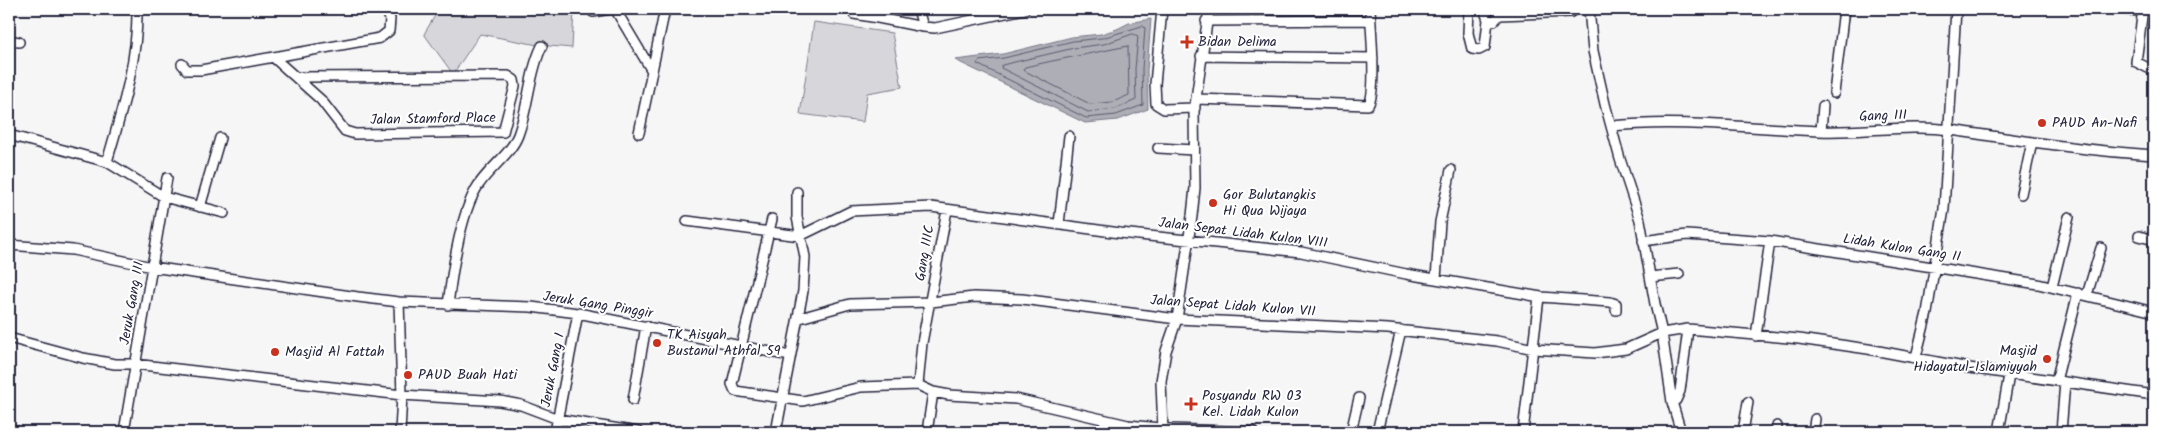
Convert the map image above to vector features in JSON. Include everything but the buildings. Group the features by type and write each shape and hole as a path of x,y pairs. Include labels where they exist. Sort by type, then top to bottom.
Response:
{"street":[{"path":"106,162 124,103 134,49 137,9"},
{"path":"182,64 187,70 193,70 380,38 389,31 390,19 386,9"},
{"path":"593,12 610,9"},
{"path":"615,9 652,71"},
{"path":"639,133 665,9"},
{"path":"853,9 854,14 876,13 923,27 935,28 1025,9"},
{"path":"918,9 923,27"},
{"path":"1162,9 1155,84 1156,104 1164,109 1195,104 1368,105 1372,93 1370,9"},
{"path":"1163,430 1162,365 1178,319 1189,241 1195,188 1195,104 1209,9"},
{"path":"1469,9 1468,33 1472,49 1479,50 1485,47 1488,20 1486,14 1490,9"},
{"path":"1589,9 1593,50 1611,126 1640,220 1662,333 1672,402 1681,432"},
{"path":"1834,93 1844,9"},
{"path":"1916,357 1927,313 1944,209 1956,9"},
{"path":"2107,9 2143,10 2136,62 2154,72"},
{"path":"1488,20 1494,21 1497,12 1571,12"},
{"path":"1206,21 1370,20"},
{"path":"9,40 19,42"},
{"path":"448,305 453,263 475,190 495,163 509,150 518,136 542,46"},
{"path":"1201,56 1372,58"},
{"name":"Jalan Stamford Place","path":"273,57 331,111 340,127 345,131 355,134 503,132 515,86 514,80 508,76 296,77"},
{"path":"1821,131 1823,106"},
{"name":"Gang III","path":"1611,126 1690,124 1821,131 1906,128 1950,130 2109,152 2154,155"},
{"path":"9,135 106,162 164,197 224,213"},
{"path":"1059,224 1069,136"},
{"path":"200,208 220,138"},
{"path":"2021,194 2032,142"},
{"path":"1158,148 1194,150"},
{"path":"1436,279 1440,222 1451,170"},
{"name":"Jeruk Gang III","path":"124,432 167,178"},
{"path":"776,432 781,398 800,318 805,257 797,217 797,192"},
{"name":"Jalan Sepat Lidah Kulon VIII","path":"800,236 851,211 914,207 1189,241 1301,252 1436,279 1539,296 1610,302 1616,304 1616,310"},
{"name":"Gang IIIC","path":"918,385 922,343 947,210"},
{"path":"2052,287 2070,217"},
{"path":"772,219 732,384 735,391 803,401 862,387 918,385 932,392 1016,399 1163,430 1253,432"},
{"path":"688,221 800,236"},
{"name":"Lidah Kulon Gang II","path":"1643,241 1687,235 1770,241 1934,266 2052,287 2154,312"},
{"path":"2139,236 2154,240"},
{"path":"1756,336 1770,241"},
{"name":"Jeruk Gang Pinggir","path":"9,245 73,250 152,267 314,292 399,302 531,308 578,313 790,356"},
{"path":"2061,432 2061,382 2082,294 2102,248"},
{"path":"1650,278 1679,274"},
{"path":"1523,432 1539,296"},
{"name":"Jalan Sepat Lidah Kulon VII","path":"800,318 850,304 931,302 974,297 1022,299 1178,319 1401,330 1497,341 1534,349 1571,352 1609,352 1626,349 1662,333 1688,329 1799,339 1916,357 2009,375 2061,382"},
{"path":"399,302 402,395 400,432"},
{"name":"Jeruk Gang I","path":"555,432 578,313"},
{"path":"633,400 646,326"},
{"path":"1672,402 1676,400 1680,392 1688,329"},
{"path":"1377,432 1401,330"},
{"path":"9,338 82,358 115,364 134,364 402,395 500,401 521,405 558,419 638,432"},
{"path":"1999,432 2009,375"},
{"path":"2061,382 2154,395"},
{"path":"927,432 932,392"},
{"path":"1351,432 1360,398"},
{"path":"1743,432 1748,402"},
{"path":"1813,432 1815,419"},
{"path":"9,430 20,432"}],"shaded area":[{"path":"439,9 574,9 572,48 538,45 480,34 453,74 424,34"},
{"path":"814,22 892,33 902,87 867,93 863,122 800,114"}],"water":[{"path":"1151,19 1147,70 1148,109 1118,120 1085,123 955,60 1003,54 1072,37 1101,34 1129,23"}],"place":[{"name":"Bidan Delima","path":"1187,42"},
{"name":"PAUD An-Nafi","path":"2042,123"},
{"name":"Gor Bulutangkis Hi Qua Wijaya","path":"1213,203"},
{"name":"TK Aisyah Bustanul Athfal 59","path":"657,343"},
{"name":"Masjid Al Fattah","path":"275,352"},
{"name":"Masjid Hidayatul-Islamiyyah","path":"2047,359"},
{"name":"PAUD Buah Hati","path":"408,375"},
{"name":"Posyandu RW 03 Kel. Lidah Kulon","path":"1191,404"}]}
